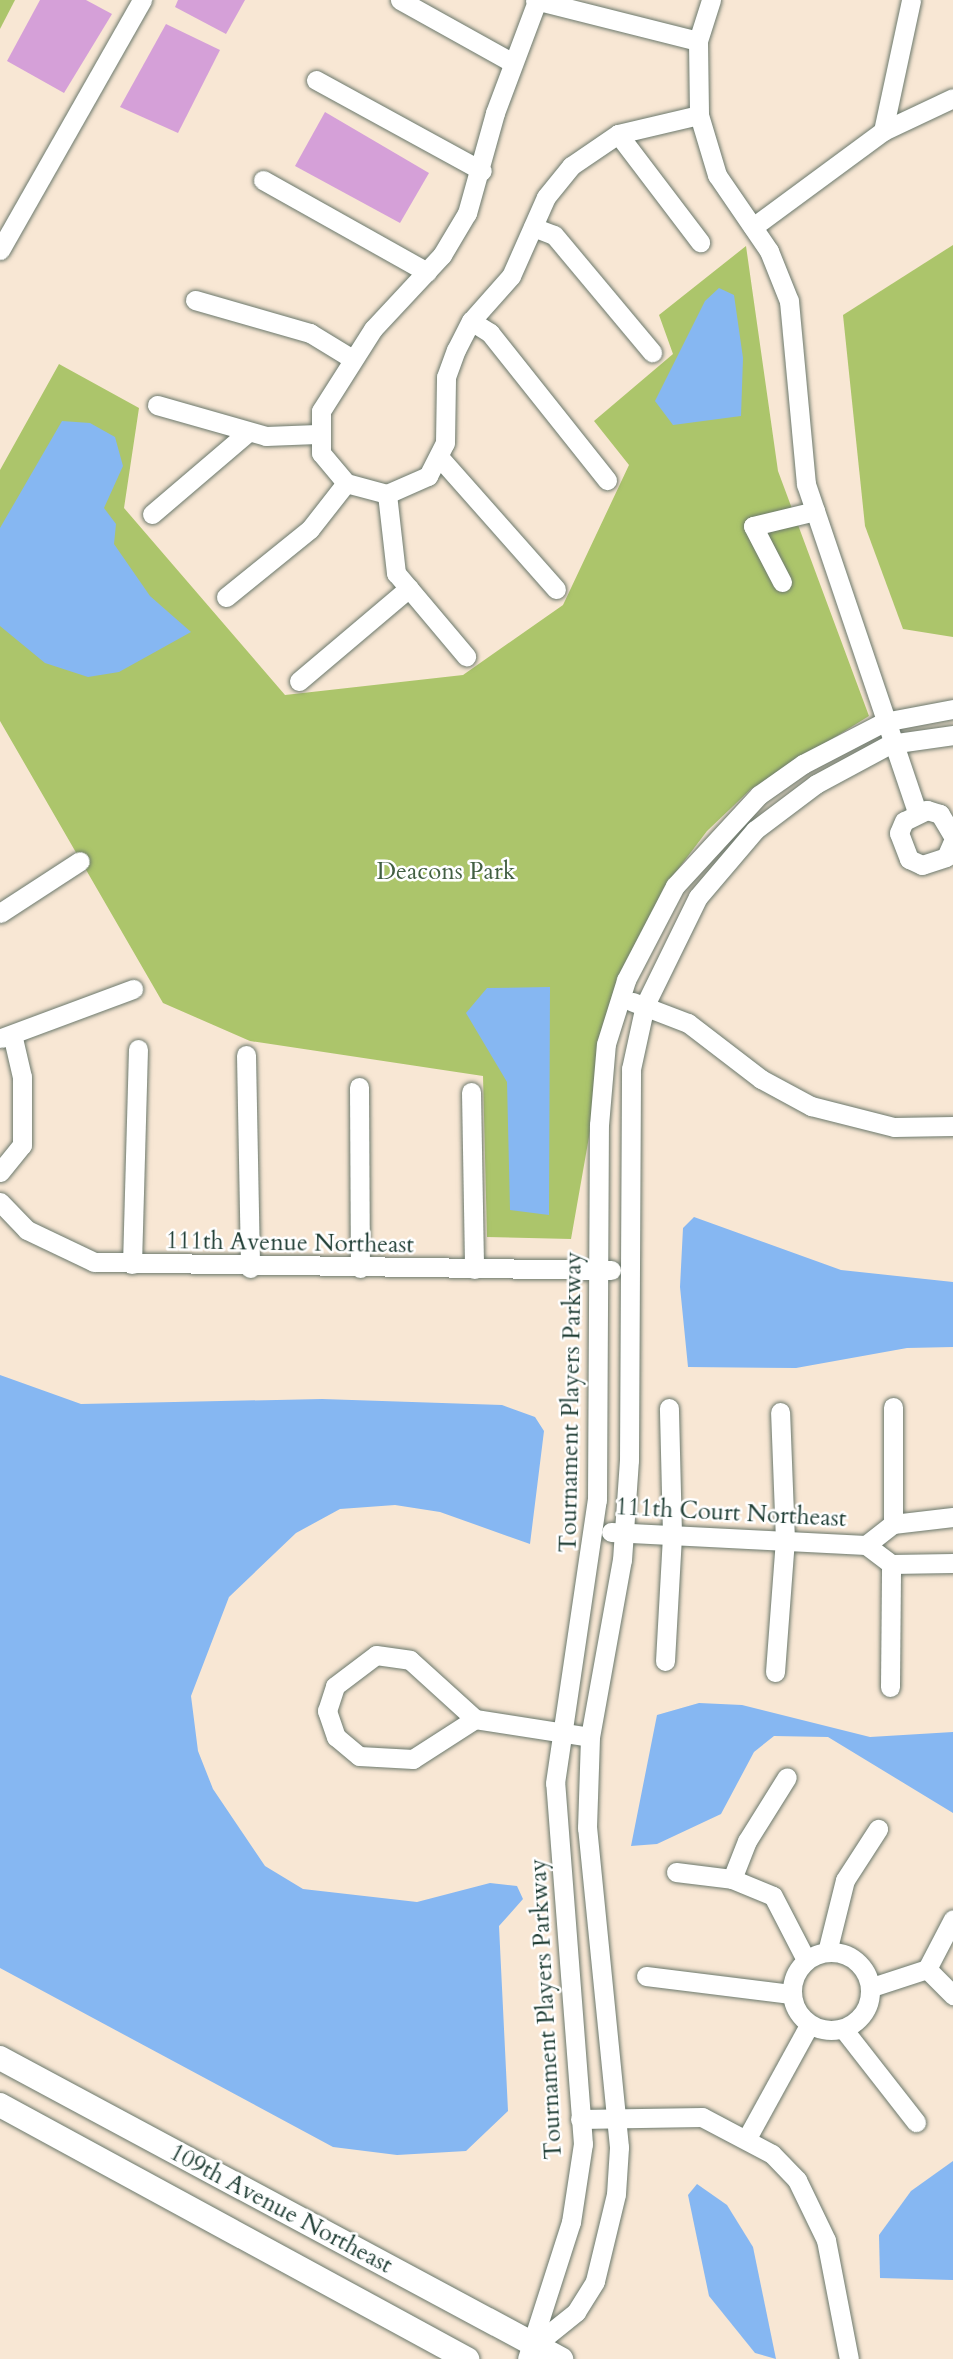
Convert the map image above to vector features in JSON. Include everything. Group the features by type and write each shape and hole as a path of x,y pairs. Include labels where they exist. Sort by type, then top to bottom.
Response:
{"main road":[{"name":"109th Avenue Northeast","path":"0,2058 531,2352 561,2359"},
{"name":"109th Avenue Northeast","path":"0,2105 467,2359"}],"street":[{"path":"0,250 142,0"},
{"path":"400,0 513,62"},
{"path":"698,41 536,0 513,62 482,171 456,234 427,272 351,358 321,411 317,434 321,453 346,483 387,494 428,476 440,458 446,377 471,321 511,276 533,226 571,166 618,134 699,115"},
{"path":"711,0 698,41 699,115 717,175 753,227 789,301 797,436 816,511 890,744 917,812"},
{"path":"883,131 911,0"},
{"path":"316,80 482,171"},
{"path":"753,227 883,131 953,98"},
{"path":"618,134 701,242"},
{"path":"262,180 427,272"},
{"path":"533,226 554,235 652,352"},
{"path":"195,300 310,333 351,358"},
{"path":"471,321 490,333 607,480"},
{"path":"157,405 248,432 283,438 317,434"},
{"path":"152,514 248,432"},
{"path":"440,458 556,589"},
{"path":"226,597 310,529 346,483"},
{"path":"387,494 391,556 409,588 466,656"},
{"path":"782,582 753,526 816,511"},
{"path":"299,681 409,588"},
{"name":"Tournament Players Parkway","path":"531,2352 578,2189 580,2119 555,1783 594,1532 599,1125 606,1044 619,999 675,886 714,838 803,764 884,722 953,709"},
{"path":"531,2352 576,2312 594,2281 616,2194 619,2147 611,2117 587,1828 590,1737 624,1533 631,1069 645,1005 672,940 732,852 816,784 890,744 953,735"},
{"path":"917,812 940,814 953,838 946,857 933,864 909,859 899,833 917,812"},
{"path":"0,913 80,861"},
{"path":"0,1172 22,1145 22,1077 6,1038 133,989"},
{"path":"619,999 645,1005 688,1023 761,1079 811,1105 894,1127 953,1126"},
{"path":"132,1265 138,1049"},
{"path":"246,1055 250,1268"},
{"path":"359,1087 360,1268"},
{"path":"471,1092 474,1269"},
{"name":"111th Avenue Northeast","path":"0,1202 52,1245 94,1262 250,1268 626,1270"},
{"path":"892,1407 893,1524"},
{"path":"664,1661 672,1534 669,1408"},
{"path":"775,1672 785,1540 779,1412"},
{"path":"953,1517 893,1524 866,1545 891,1564 953,1563"},
{"name":"111th Court Northeast","path":"594,1532 866,1545"},
{"path":"890,1687 891,1564"},
{"path":"475,1720 413,1759 385,1761 359,1756 336,1737 327,1711 335,1686 357,1666 393,1655 410,1660 475,1720 590,1737"},
{"path":"733,1879 747,1841 787,1777"},
{"path":"827,1951 845,1880 878,1829"},
{"path":"677,1872 733,1879 773,1896 806,1960"},
{"path":"872,1987 927,1969 953,1919"},
{"path":"791,1994 806,1960 827,1951 860,1963 872,1987 860,2020 844,2030 809,2025"},
{"path":"927,1969 953,1996"},
{"path":"646,1976 791,1994"},
{"path":"791,1994 809,2025"},
{"path":"747,2138 809,2025"},
{"path":"844,2030 916,2122"},
{"path":"580,2119 676,2113 747,2138 780,2163 814,2207 849,2359"}],"green space":[{"path":"0,0 15,0 0,29"},
{"path":"953,245 953,637 903,629 865,526 843,315"},
{"name":"Deacons Park","path":"746,246 778,471 869,716 751,789 707,831 663,889 614,995 571,1239 487,1237 483,1076 250,1041 163,1003 0,721 0,470 59,364 139,408 124,508 285,695 463,675 563,605 629,465 594,421 673,354 659,315"}],"water":[{"path":"719,288 734,295 743,358 741,416 673,425 655,401 705,301"},
{"path":"62,421 90,423 115,437 123,466 104,508 116,524 114,544 150,596 191,632 119,672 88,677 45,663 0,626 0,528"},
{"path":"550,987 549,1215 510,1210 507,1082 466,1013 487,988"},
{"path":"694,1217 841,1270 953,1282 953,1347 907,1348 796,1368 688,1367 680,1287 683,1228"},
{"path":"0,1375 81,1404 322,1399 502,1405 535,1417 544,1431 530,1544 440,1512 395,1505 340,1509 296,1533 229,1597 191,1696 198,1751 213,1789 265,1866 303,1889 417,1902 490,1883 517,1886 523,1899 499,1926 508,2111 466,2151 397,2155 333,2147 0,1968"},
{"path":"699,1703 742,1705 870,1737 953,1732 953,1813 828,1737 774,1736 754,1752 721,1814 657,1844 631,1846 657,1715"},
{"path":"953,2161 953,2280 880,2278 879,2235 911,2191"},
{"path":"697,2184 727,2205 753,2247 776,2359 755,2353 709,2296 688,2195"}],"building":[{"path":"40,0 86,0 112,14 64,93 7,61"},
{"path":"178,0 245,0 226,34 175,7"},
{"path":"166,24 220,50 178,133 120,107"},
{"path":"325,112 429,173 400,223 295,166"}]}
